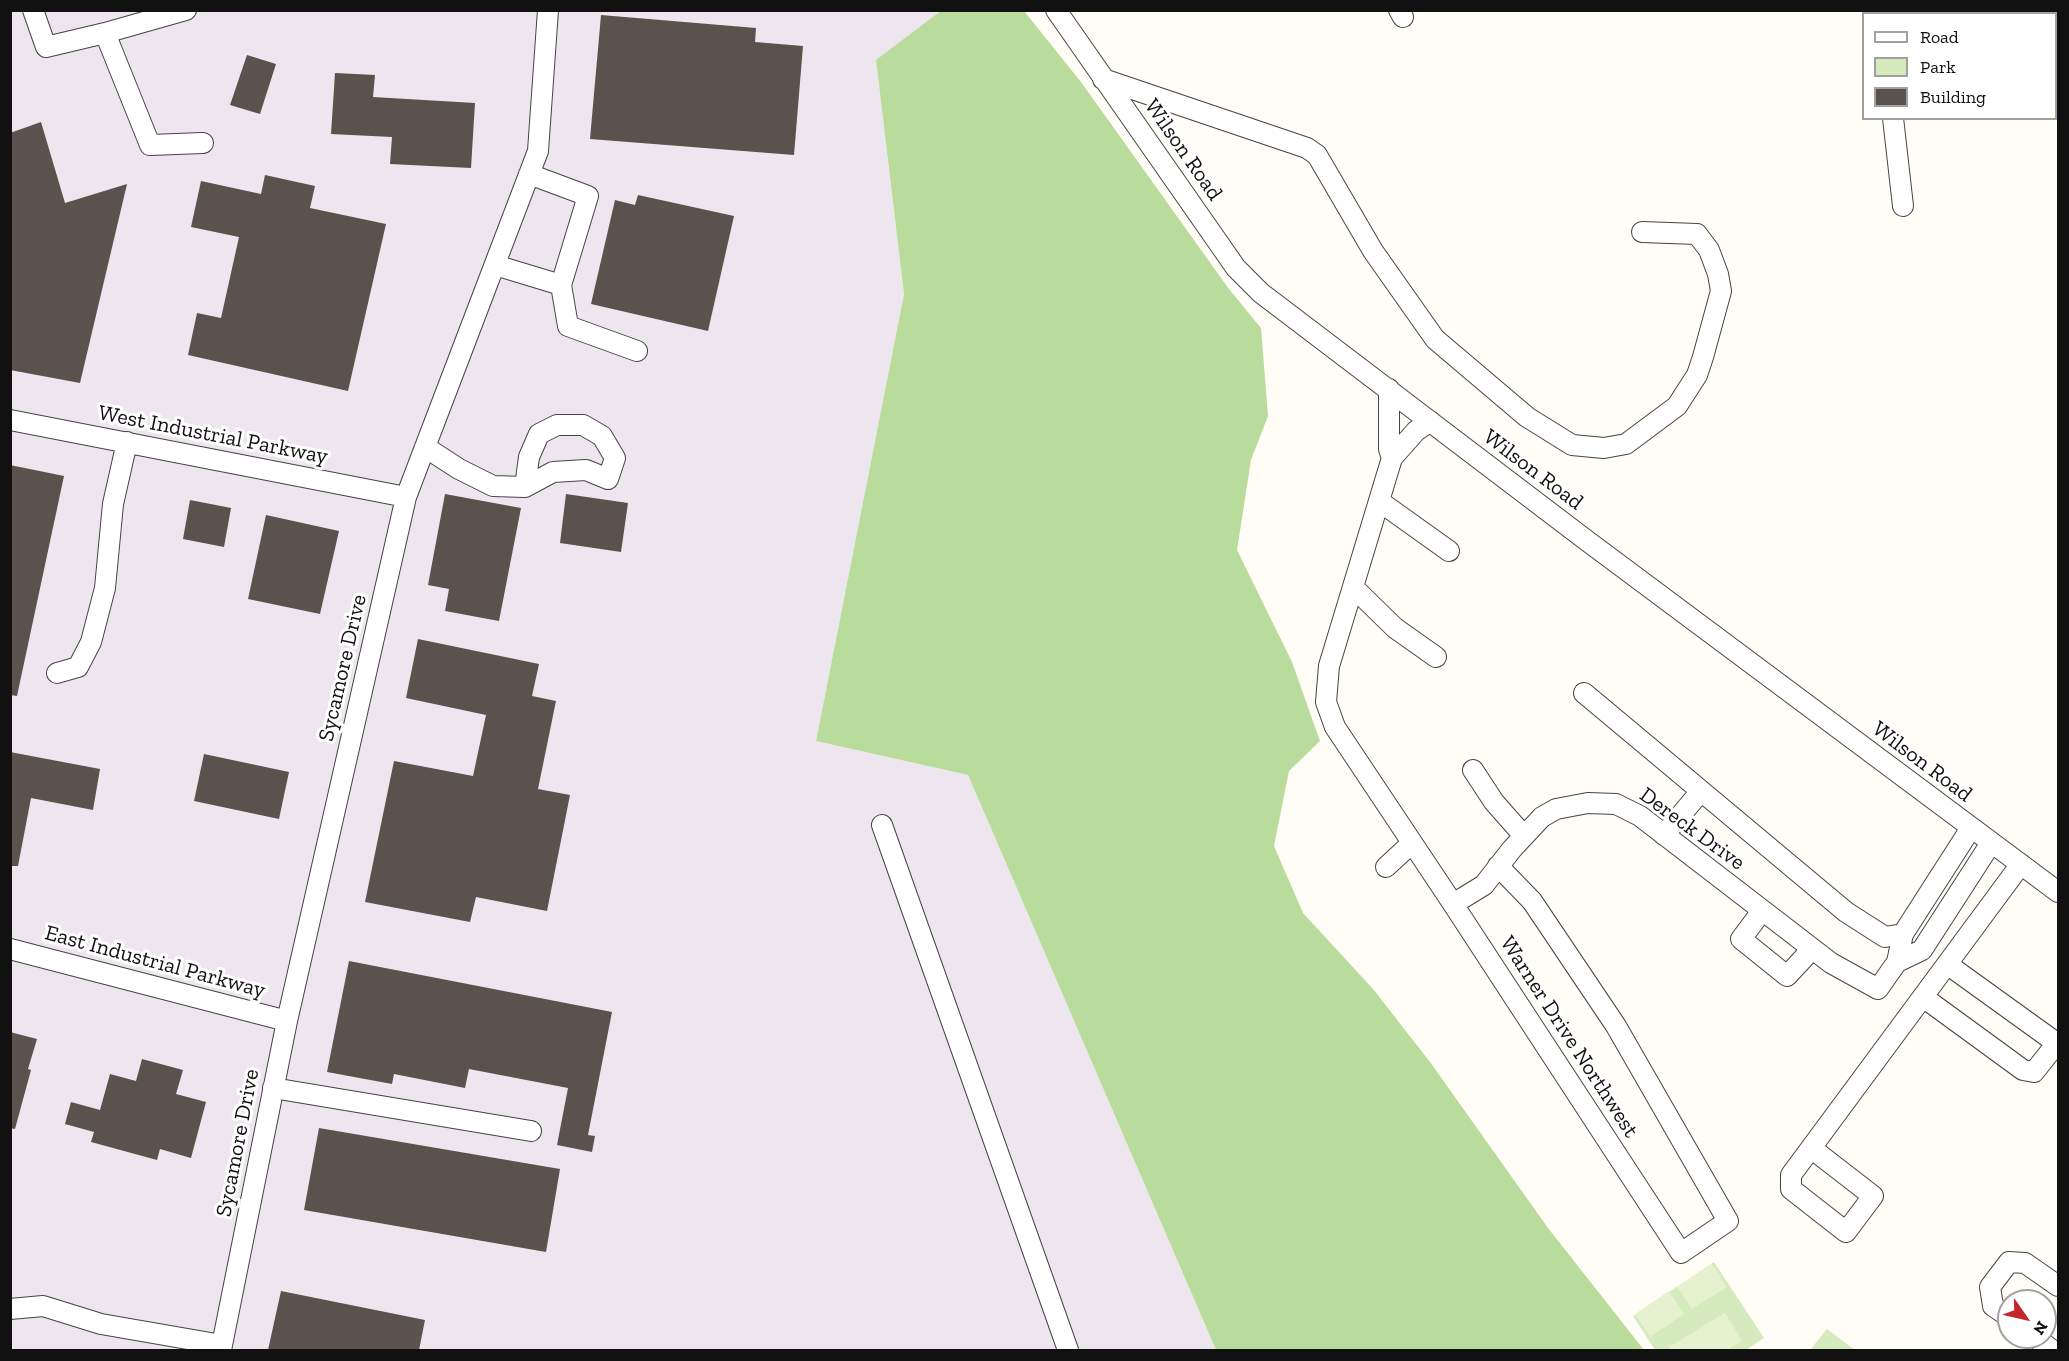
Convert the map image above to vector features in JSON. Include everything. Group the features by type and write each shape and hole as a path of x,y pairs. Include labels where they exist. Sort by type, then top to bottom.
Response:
{"street":[{"path":"33,10 46,47 186,10"},
{"name":"Sycamore Drive","path":"222,1348 287,1021 406,497 538,151 548,10"},
{"name":"Wilson Road","path":"1056,10 1236,268 1261,292 1595,548 2058,892"},
{"path":"105,33 150,146 203,143"},
{"path":"1103,79 1307,148 1317,155 1373,251 1436,339 1527,417 1572,445 1604,448 1626,444 1677,406 1697,375 1703,357 1721,291 1718,274 1709,250 1697,234 1642,232"},
{"path":"1893,120 1903,206"},
{"path":"529,174 588,196 561,285 568,326 637,351"},
{"path":"495,265 561,285"},
{"path":"1389,389 1389,449 1392,458"},
{"name":"West Industrial Parkway","path":"10,420 406,497"},
{"name":"Warner Drive Northwest","path":"1430,421 1416,431 1392,458 1329,666 1325,690 1326,702 1335,727 1682,1253 1728,1221 1616,1026 1532,901 1498,866"},
{"path":"425,447 459,469 493,486 525,487 553,472 586,470 609,479 615,458 602,436 582,425 557,425 539,434 529,457 525,487"},
{"path":"57,673 78,667 91,642 105,588 113,504 127,442"},
{"path":"1379,501 1449,551"},
{"path":"1353,587 1395,628 1436,657"},
{"path":"1584,693 1846,912 1885,937 1902,934"},
{"path":"1473,770 1494,802 1524,836"},
{"path":"1664,836 1701,791"},
{"name":"Dereck Drive","path":"1453,904 1484,885 1542,817 1557,809 1588,803 1616,804 1640,816 1831,963 1878,988 1897,962 1902,934 1971,828"},
{"path":"882,825 1068,1350"},
{"path":"1386,867 1412,843"},
{"name":"Dereck Drive","path":"1897,962 1922,950 1991,843"},
{"path":"1811,1148 2020,864"},
{"path":"1762,911 1741,939 1787,976 1812,949"},
{"name":"East Industrial Parkway","path":"10,949 287,1021"},
{"path":"1923,997 2023,1070 2034,1072 2058,1044 1947,964"},
{"path":"273,1088 531,1131"},
{"path":"1997,1309 1993,1306 1990,1287 2009,1262 2025,1263 2058,1286"},
{"path":"10,1309 43,1306 101,1324 222,1348"}],"shaded area":[{"path":"10,11 942,11 876,61 904,294 816,741 968,775 1216,1350 11,1350"}],"green space":[{"path":"942,10 1024,11 1081,82 1229,289 1261,328 1268,416 1251,460 1237,550 1292,662 1320,741 1289,771 1274,846 1303,913 1373,989 1430,1062 1548,1228 1644,1350 1216,1350 968,775 816,741 904,294 876,60"},
{"path":"1714,1262 1764,1338 1746,1350 1655,1350 1633,1316"},
{"path":"1712,1264 1727,1287 1692,1309 1677,1287"},
{"path":"1669,1291 1684,1314 1650,1337 1635,1314"},
{"path":"1725,1313 1742,1341 1726,1350 1671,1350 1669,1347"},
{"path":"1827,1329 1855,1350 1810,1350"}],"building":[{"path":"601,15 756,28 755,42 803,46 794,155 590,139"},
{"path":"247,55 276,64 260,114 230,105"},
{"path":"335,73 375,75 373,97 475,103 471,168 390,164 392,137 331,134"},
{"path":"41,122 65,203 127,184 80,383 10,370 10,133"},
{"path":"265,175 315,186 310,208 386,224 348,391 188,355 197,313 221,318 239,237 191,227 201,181 261,194"},
{"path":"638,195 734,216 708,331 591,304 615,200 635,205"},
{"path":"10,465 64,476 17,696 10,695"},
{"path":"445,494 521,508 499,621 445,611 449,589 428,585"},
{"path":"566,494 628,503 621,552 560,543"},
{"path":"190,500 231,508 224,547 183,539"},
{"path":"266,515 339,531 320,614 248,599"},
{"path":"418,639 539,664 532,696 556,701 538,789 570,795 547,911 476,897 470,922 365,902 394,761 473,776 486,715 406,698"},
{"path":"10,752 100,769 93,810 31,798 18,866 10,866"},
{"path":"204,754 289,772 279,819 194,801"},
{"path":"349,961 612,1012 588,1135 595,1136 592,1152 557,1145 568,1088 469,1069 465,1088 394,1074 392,1084 327,1072"},
{"path":"10,1032 37,1039 15,1129 10,1128"},
{"path":"142,1059 183,1070 176,1094 206,1102 191,1158 160,1149 157,1160 91,1142 94,1132 65,1124 71,1102 100,1110 110,1074 136,1081"},
{"path":"319,1128 560,1169 546,1252 304,1210"},
{"path":"281,1291 425,1320 419,1350 268,1350"}]}
